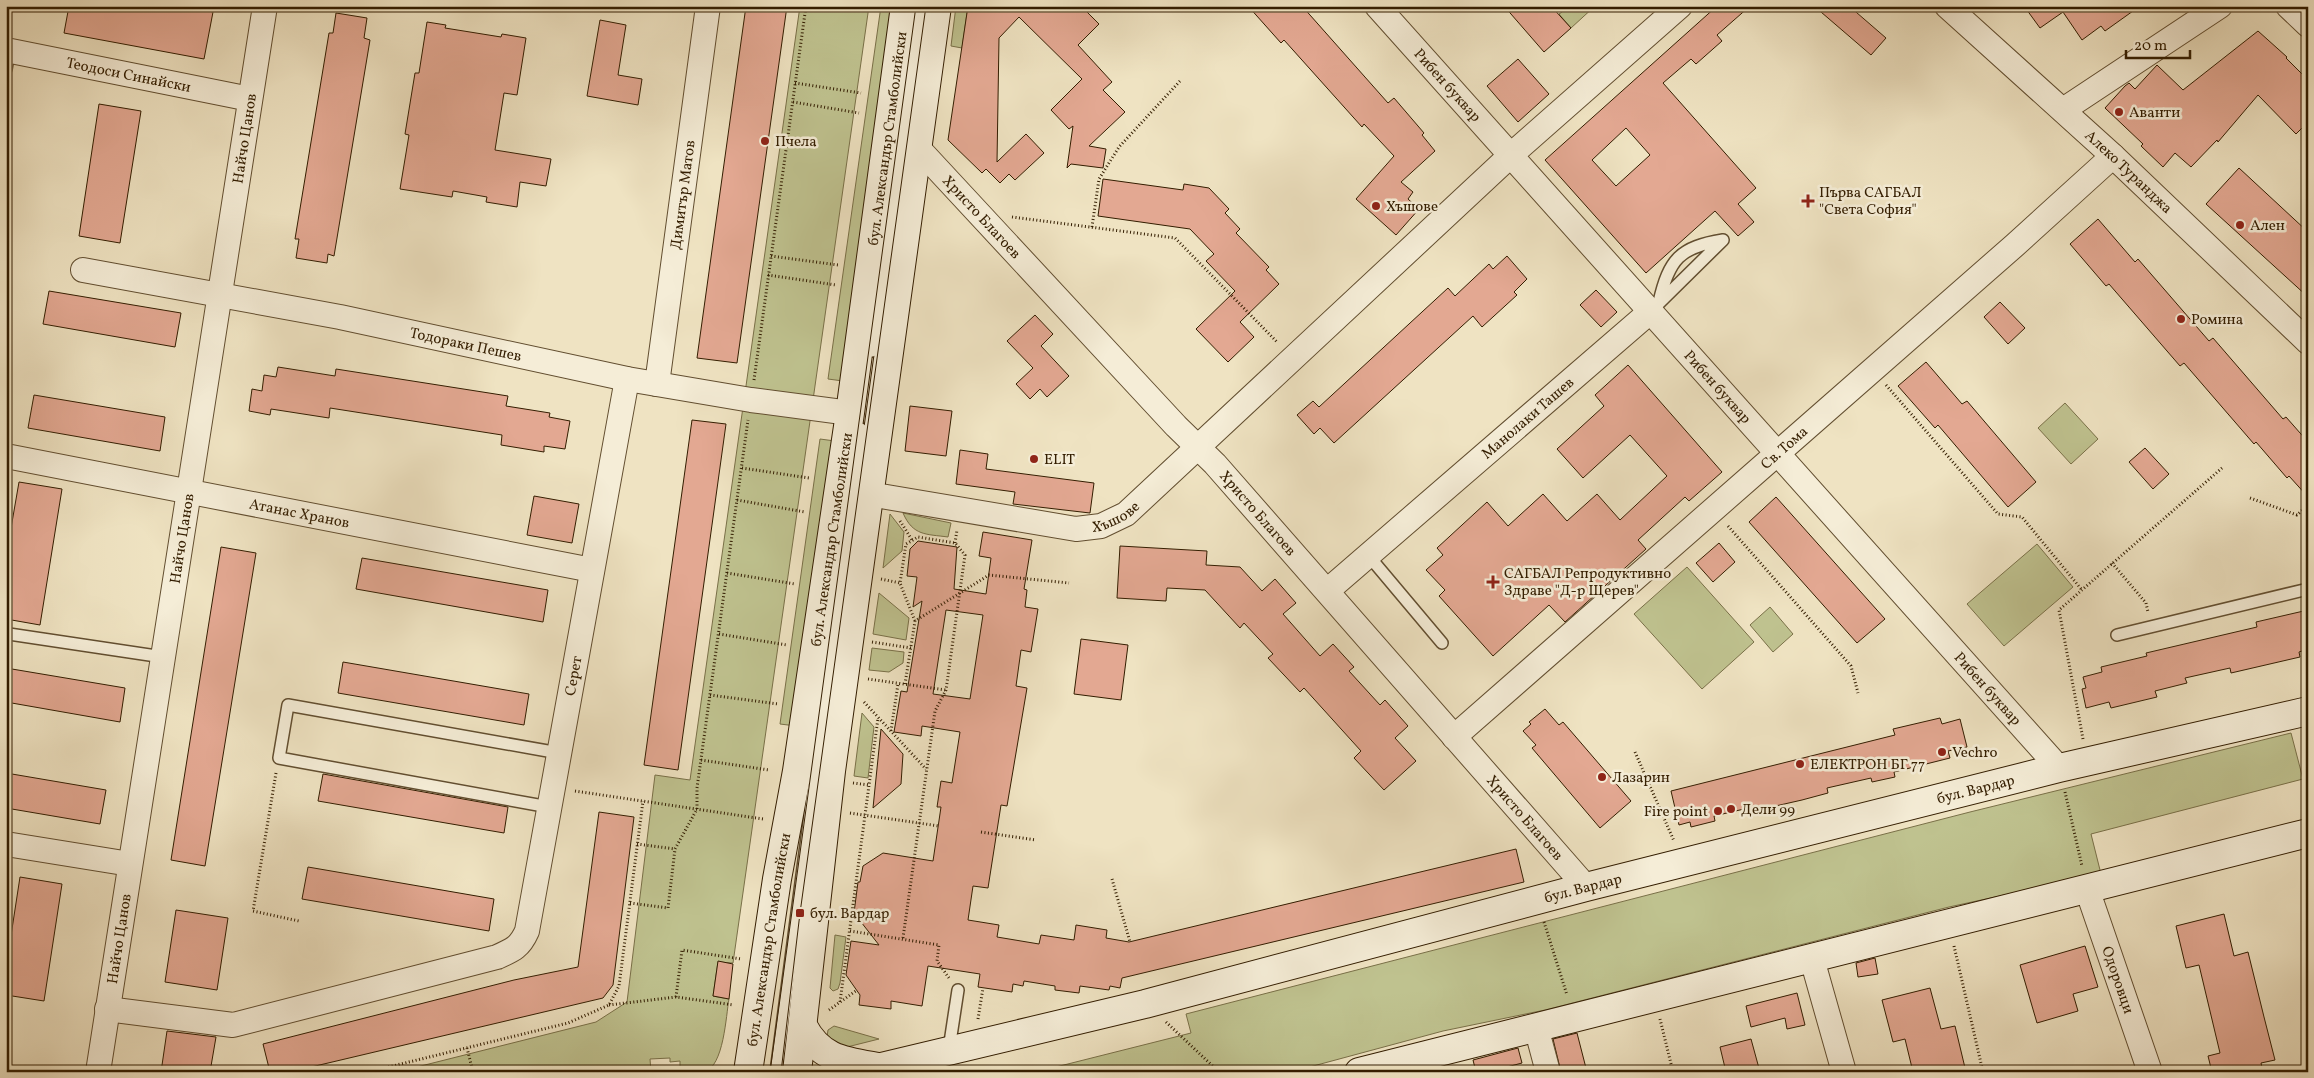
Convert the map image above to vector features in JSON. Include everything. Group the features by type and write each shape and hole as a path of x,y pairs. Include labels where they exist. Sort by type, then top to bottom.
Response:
{"street":[{"name":"Найчо Цанов","path":"98,1072 265,6"},
{"name":"Димитър Матов","path":"656,384 708,6"},
{"name":"бул. Александър Стамболийски","path":"748,1072 777,879 799,762 856,417 905,6"},
{"name":"бул. Александър Стамболийски","path":"797,1072 813,1021 831,771 937,6"},
{"name":"Рибен буквар","path":"1378,6 1511,156 1655,306 1778,453 2059,768"},
{"name":"Хъшове","path":"869,494 1076,530 1101,526 1126,514 1511,156 1680,6"},
{"name":"Алеко Туранджа","path":"1947,6 2064,110 2308,342"},
{"path":"2064,110 2220,6"},
{"path":"2288,6 2308,24"},
{"name":"Теодоси Синайски","path":"7,57 250,99"},
{"name":"Христо Благоев","path":"918,148 1176,426 1215,464 1586,888"},
{"name":"Св. Тома","path":"1454,737 1873,370 2113,156"},
{"name":"Тодораки Пешев","path":"83,270 340,317 627,379 856,417"},
{"name":"Манолаки Ташев","path":"1327,591 1655,306"},
{"name":"Серет","path":"108,1009 233,1025 497,957 512,950 522,942 528,931 558,753 627,379"},
{"name":"Атанас Хранов","path":"6,456 592,570"},
{"name":"бул. Вардар","path":"869,1069 1145,1004 1537,900 2087,761 2308,711"},
{"path":"1359,1072 2308,833"},
{"path":"6,844 130,864"},
{"name":"Одоровци","path":"2087,889 2150,1072"},
{"path":"1812,958 1844,1072"},
{"path":"813,1021 810,1040 825,1052 842,1061 869,1069"},
{"path":"1536,1027 1548,1072"}],"lane":[{"path":"871,361 920,6"},
{"name":"Манолаки Ташев","path":"1723,240 1655,306 1667,273 1680,257 1697,244 1723,240"},
{"path":"776,1072 856,417"},
{"path":"1368,556 1442,643"},
{"path":"2117,635 2308,589"},
{"path":"9,634 163,658"},
{"path":"550,798 279,758 288,705 558,753"},
{"path":"949,1049 958,990"}],"path":[{"path":"630,903 668,908 675,849 697,809 697,788 806,6"},
{"path":"1092,227 1099,179 1119,147 1181,80"},
{"path":"795,83 862,93"},
{"path":"792,102 859,113"},
{"path":"977,212 1175,238 1292,358"},
{"path":"771,256 838,265"},
{"path":"768,275 836,285"},
{"path":"1873,370 1998,514 2022,516 2082,590"},
{"path":"742,468 809,478"},
{"path":"2087,761 2059,610 2222,468"},
{"path":"2250,498 2297,515 2308,505"},
{"path":"737,500 805,512"},
{"path":"1713,510 1851,666 1858,693"},
{"path":"903,938 935,711 946,690 960,593 965,555 955,543 918,537 906,544 900,583 915,621 905,684"},
{"path":"2112,563 2146,603 2152,626"},
{"path":"727,573 795,584"},
{"path":"915,621 989,575 1069,584"},
{"path":"873,578 900,583"},
{"path":"719,634 786,645"},
{"path":"864,640 911,648"},
{"path":"860,678 946,690"},
{"path":"891,731 898,684"},
{"path":"710,695 778,704"},
{"path":"862,700 927,770"},
{"path":"840,1002 878,718"},
{"path":"1635,752 1684,863"},
{"path":"279,758 253,911 299,921"},
{"path":"701,760 770,770"},
{"path":"2059,768 2087,889"},
{"path":"846,782 869,786"},
{"path":"550,798 642,801 763,819"},
{"path":"609,1004 619,986 642,801"},
{"path":"842,812 939,826"},
{"path":"981,832 1036,840"},
{"path":"637,844 675,849"},
{"path":"1112,879 1130,942"},
{"path":"1537,900 1574,1018"},
{"path":"1948,924 1983,1072"},
{"path":"850,931 939,945 937,961 958,990"},
{"path":"676,997 682,950 744,959"},
{"path":"977,1022 984,988"},
{"path":"813,1021 857,990"},
{"path":"368,1072 568,1023 609,1004 676,997 737,1005"},
{"path":"1654,998 1673,1072"},
{"path":"1145,1004 1219,1072"},
{"path":"467,1048 473,1072"}],"green space":[{"path":"800,6 869,6 733,963 718,962 713,996 729,999 720,1051 711,1068 704,1072 680,1072 680,1061 670,1062 670,1058 650,1059 651,1072 397,1072 596,1022 627,1002 655,775 690,780"},
{"path":"881,6 896,6 843,381 828,379"},
{"path":"956,6 968,6 962,48 951,46"},
{"path":"1557,6 1595,6 1571,28 1559,14 1562,12"},
{"path":"2065,403 2098,439 2071,464 2038,428"},
{"path":"820,439 835,441 796,726 780,724"},
{"path":"903,513 951,523 948,537 927,534 916,530 907,521"},
{"path":"890,514 904,532 902,551 883,568"},
{"path":"2037,544 2073,587 2004,646 1967,604"},
{"path":"1687,567 1754,642 1702,689 1634,614"},
{"path":"879,593 909,618 906,640 873,634"},
{"path":"1770,607 1793,634 1773,652 1750,625"},
{"path":"872,648 904,652 903,663 889,672 869,670"},
{"path":"862,713 874,727 868,778 854,776"},
{"path":"2291,733 2303,779 2091,834 2101,874 1949,907 1545,1010 1443,1031 1291,1072 1036,1072 1191,1033 1186,1014 1970,812"},
{"path":"835,935 846,937 840,983 838,989 833,991 830,988"},
{"path":"834,1026 879,1039 843,1048 826,1043 828,1030"}],"building":[{"path":"69,6 183,6 213,12 204,59 64,33"},
{"path":"746,6 787,6 737,363 697,358"},
{"path":"968,6 1081,6 1099,24 1078,45 1112,82 1103,90 1125,112 1089,146 1106,149 1103,168 1071,164 1067,168 1073,126 1069,129 1051,110 1082,79 1019,17 999,38 997,162 1026,134 1044,153 1015,180 1009,174 1000,183 986,169 982,173 948,140"},
{"path":"1248,6 1302,6 1388,103 1394,98 1424,133 1422,135 1435,151 1401,182 1413,192 1408,199 1419,209 1396,235 1356,199 1394,156 1364,124 1362,127 1284,40 1281,43"},
{"path":"1504,6 1551,6 1571,28 1544,52"},
{"path":"1717,6 1750,6 1717,35 1722,41 1696,64 1691,59 1663,83 1756,188 1738,204 1754,222 1738,236 1715,211 1646,273 1545,160","holes":["1626,128 1650,155 1616,186 1592,160"]},
{"path":"1814,6 1849,6 1886,38 1871,55"},
{"path":"2024,6 2140,6 2105,31 2101,26 2082,40 2063,12 2040,28"},
{"path":"336,13 367,18 364,38 370,40 334,256 328,254 327,263 296,258 299,239 295,239 329,33 333,33"},
{"path":"600,20 626,25 618,75 642,79 638,105 587,96"},
{"path":"427,22 446,25 445,28 501,37 502,34 526,38 517,95 504,93 495,150 551,159 546,186 520,182 517,207 486,202 487,197 453,191 452,197 400,189 409,135 405,134 415,73 419,73"},
{"path":"2258,31 2287,57 2308,80 2308,122 2296,134 2258,95 2218,142 2217,140 2191,167 2175,153 2163,167 2141,146 2143,144 2105,108 2129,83 2135,89 2157,65 2183,90"},
{"path":"1518,59 1549,94 1518,122 1487,86"},
{"path":"99,104 141,111 120,243 79,236"},
{"path":"2239,168 2308,232 2308,297 2206,204"},
{"path":"1103,179 1183,190 1184,184 1209,188 1229,209 1225,213 1240,229 1236,233 1269,267 1266,270 1279,284 1240,322 1254,337 1228,362 1196,329 1235,291 1206,261 1214,254 1190,229 1098,216"},
{"path":"2098,219 2135,262 2138,259 2209,341 2213,338 2283,419 2286,417 2308,442 2308,497 2289,476 2287,478 2256,442 2254,444 2184,363 2180,366 2109,284 2106,286 2070,244"},
{"path":"1507,256 1527,279 1514,292 1517,295 1482,327 1473,316 1334,443 1320,428 1314,434 1297,415 1313,401 1319,407 1448,288 1455,296 1489,264 1493,269"},
{"path":"1596,290 1617,312 1601,327 1580,305"},
{"path":"49,291 181,313 175,347 43,324"},
{"path":"2000,302 2025,328 2008,344 1984,317"},
{"path":"1035,315 1053,334 1041,346 1069,376 1047,397 1040,389 1030,399 1016,384 1033,368 1007,341"},
{"path":"1926,362 1962,404 1967,401 2036,482 2008,507 1938,425 1935,428 1898,386"},
{"path":"1628,365 1722,472 1689,501 1685,497 1638,540 1646,549 1565,622 1549,605 1493,656 1439,596 1445,590 1426,570 1443,555 1437,548 1487,502 1508,526 1543,494 1567,521 1597,494 1620,520 1667,476 1630,435 1583,478 1557,449 1604,406 1595,395"},
{"path":"278,367 335,376 336,369 508,396 506,406 550,413 549,417 570,421 565,449 544,446 544,452 501,445 502,435 330,408 329,418 271,409 270,415 249,411 252,389 262,391 264,375 276,377"},
{"path":"34,395 165,417 160,451 28,428"},
{"path":"910,406 952,411 946,456 905,451"},
{"path":"692,420 726,424 678,770 644,765"},
{"path":"2145,448 2169,474 2153,489 2129,462"},
{"path":"960,450 988,454 986,469 1094,483 1090,513 1013,504 1015,492 956,484"},
{"path":"19,482 62,489 40,625 6,619 6,557"},
{"path":"534,496 579,504 572,543 527,535"},
{"path":"1776,497 1885,619 1857,643 1749,522"},
{"path":"983,532 1032,540 1024,589 1027,590 1025,607 1038,609 1031,652 1021,650 1016,686 1027,688 1007,806 1001,805 988,888 973,886 968,920 999,925 997,937 1039,944 1041,935 1074,940 1076,925 1107,930 1106,938 1129,942 1516,849 1524,882 1122,978 1120,988 1110,986 1109,990 1080,986 1079,993 1055,990 1055,986 1024,981 1023,986 1013,984 1012,992 978,987 980,974 928,966 922,1006 891,1001 891,1009 859,1005 860,995 846,975 851,941 879,945 854,913 858,882 860,882 863,866 883,853 933,861 941,807 937,807 941,781 952,783 960,732 922,726 921,736 894,732 901,691 907,692 922,601 913,607 917,577 907,576 910,549 918,541 957,547 954,589 986,594 991,558 979,556","holes":["946,610 983,615 970,699 933,694"]},
{"path":"1719,543 1735,562 1713,582 1696,563"},
{"path":"1120,546 1207,551 1206,565 1240,567 1262,591 1275,579 1296,603 1283,614 1320,656 1333,644 1354,667 1349,671 1380,705 1385,700 1408,726 1395,738 1416,761 1384,790 1354,758 1361,751 1304,688 1300,692 1268,658 1273,654 1244,623 1240,628 1205,590 1167,588 1166,601 1117,598"},
{"path":"221,547 256,553 205,866 171,860"},
{"path":"362,558 548,590 543,622 356,589"},
{"path":"2308,610 2308,649 2299,652 2300,657 2231,673 2230,668 2185,678 2187,683 2155,691 2157,697 2111,708 2109,702 2086,708 2082,689 2086,688 2083,677 2102,672 2101,667 2147,656 2146,653 2257,627 2256,622"},
{"path":"1081,639 1128,645 1121,700 1074,694"},
{"path":"343,662 529,694 524,725 338,693"},
{"path":"6,668 125,688 120,722 6,702"},
{"path":"1545,709 1559,725 1563,722 1631,801 1600,828 1532,748 1536,745 1523,731 1531,724 1529,722"},
{"path":"1940,718 1942,724 1960,719 1967,747 1948,751 1950,758 1894,772 1895,777 1872,782 1871,778 1827,788 1828,793 1802,800 1758,810 1757,806 1714,816 1715,821 1691,827 1690,822 1679,825 1671,791 1895,735 1893,729"},
{"path":"881,729 903,754 901,784 873,808"},
{"path":"6,773 106,790 100,824 6,808"},
{"path":"323,774 508,807 504,833 318,801"},
{"path":"599,812 634,817 613,985 603,998 290,1072 270,1072 263,1044 514,980 578,967"},
{"path":"308,867 494,899 489,931 302,899"},
{"path":"20,877 62,884 44,1001 6,995 6,968"},
{"path":"176,910 228,918 217,990 165,982"},
{"path":"2224,914 2234,956 2248,952 2275,1060 2261,1063 2263,1072 2212,1072 2208,1056 2220,1053 2199,965 2186,968 2176,926"},
{"path":"2085,946 2098,987 2073,994 2078,1011 2037,1023 2020,965"},
{"path":"1875,958 1878,974 1858,977 1856,963"},
{"path":"718,961 733,964 729,999 713,996"},
{"path":"1930,988 1941,1029 1955,1026 1966,1072 1913,1072 1905,1039 1893,1042 1882,1000"},
{"path":"1797,993 1805,1025 1787,1029 1785,1018 1751,1027 1746,1006"},
{"path":"167,1031 216,1037 210,1072 161,1072"},
{"path":"1577,1033 1587,1072 1561,1072 1553,1039"},
{"path":"1751,1039 1760,1072 1726,1072 1720,1047"},
{"path":"1518,1048 1522,1063 1488,1072 1476,1072 1473,1060"}],"tram line":[{"path":"770,1072 916,6"},
{"path":"781,1072 800,913 926,6"}],"place":[{"name":"Аванти","path":"2119,112"},
{"name":"Пчела","path":"765,141"},
{"name":"Първа САГБАЛ \"Света София\"","path":"1808,201"},
{"name":"Хъшове","path":"1376,206"},
{"name":"Ален","path":"2240,225"},
{"name":"Ромина","path":"2181,319"},
{"name":"ELIT","path":"1034,459"},
{"name":"САГБАЛ Репродуктивно Здраве \"Д-р Щерев\"","path":"1493,582"},
{"name":"Vechro","path":"1942,752"},
{"name":"ЕЛЕКТРОН БГ 77","path":"1800,764"},
{"name":"Лазарин","path":"1602,777"},
{"name":"Дели 99","path":"1731,809"},
{"name":"Fire point","path":"1718,811"},
{"name":"бул. Вардар","path":"800,913"}]}
